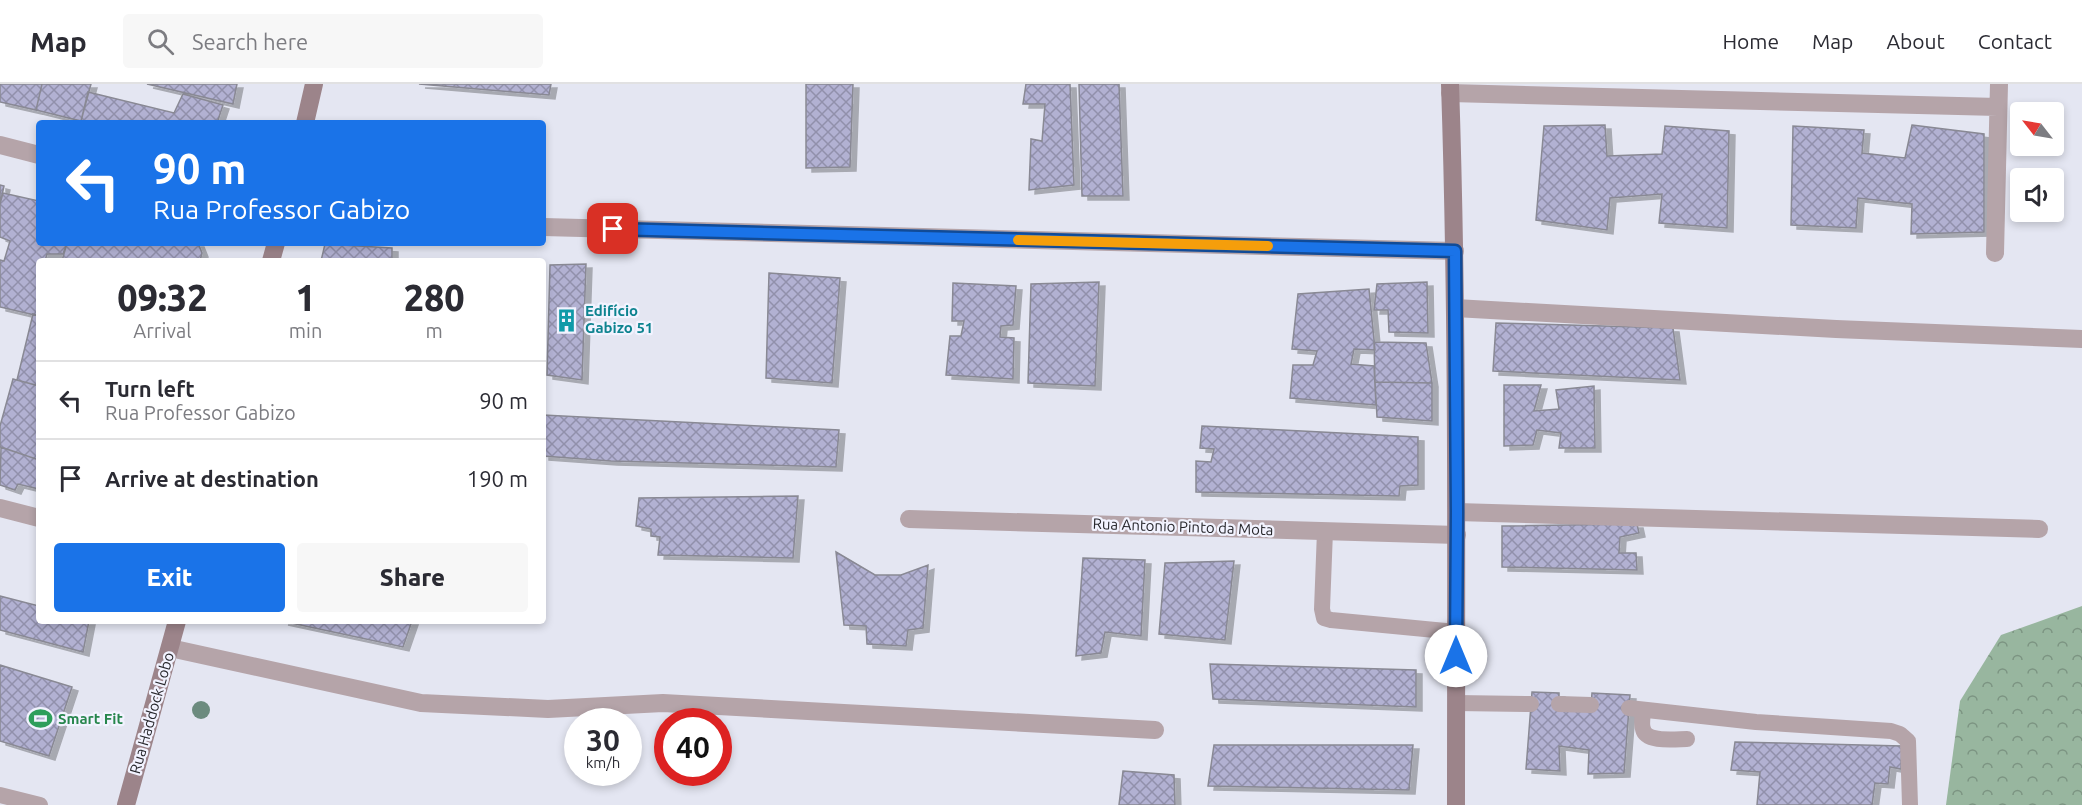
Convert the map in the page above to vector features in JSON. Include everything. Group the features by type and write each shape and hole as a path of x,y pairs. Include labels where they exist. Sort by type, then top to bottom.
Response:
{"street":[{"path":"306,120 314,84"},
{"path":"1995,253 1999,84"},
{"path":"1456,805 1455,251 1450,89 1998,107"},
{"path":"0,145 36,154"},
{"path":"546,227 1455,251"},
{"path":"1455,308 1836,329 2082,339"},
{"path":"0,508 36,517"},
{"path":"1457,512 2038,529"},
{"name":"Rua Antonio Pinto da Mota","path":"909,519 1457,535"},
{"name":"Rua Haddock Lobo","path":"126,805 176,624"},
{"path":"170,648 421,703 548,709 663,703 1155,730"}],"lane":[{"path":"1325,531 1322,609 1324,618 1456,632"},
{"path":"1456,703 1531,704"},
{"path":"1559,704 1591,705"},
{"path":"1687,739 1647,736 1636,709 1756,722 1891,731 1900,734 1908,741 1910,805"},
{"path":"0,795 40,805"}],"green space":[{"path":"2082,606 2082,805 1946,805 1960,701 2001,635"}],"building":[{"path":"0,84 42,84 36,110 0,102"},
{"path":"42,84 91,84 81,120 36,110"},
{"path":"147,84 237,84 233,104"},
{"path":"419,84 551,84 549,95"},
{"path":"806,84 853,84 850,167 806,168"},
{"path":"1026,84 1070,84 1074,185 1029,190 1031,139 1042,141 1045,104 1023,104"},
{"path":"1079,84 1119,84 1123,196 1082,196"},
{"path":"88,92 174,113 183,94 223,105 218,120 81,120"},
{"path":"1605,125 1607,156 1662,154 1665,126 1729,131 1727,228 1659,223 1662,194 1610,198 1607,230 1536,220 1544,126"},
{"path":"1912,125 1984,134 1984,232 1911,234 1912,204 1858,198 1856,228 1791,225 1793,126 1864,130 1862,153 1905,158"},
{"path":"0,185 4,186 0,204"},
{"path":"3,193 36,200 36,246 66,246 63,254 47,254 46,258 36,258 36,315 0,307 0,260 4,261 10,241 0,237 0,204"},
{"path":"66,246 199,246 202,253 201,258 63,258"},
{"path":"325,246 392,248 392,258 322,258"},
{"name":"Edifício Gabizo 51","path":"586,264 582,380 547,375 550,265"},
{"path":"769,273 840,278 832,383 766,378"},
{"path":"1099,282 1095,386 1028,383 1031,284"},
{"path":"1427,282 1428,333 1389,332 1388,310 1374,310 1377,284"},
{"path":"953,283 1016,286 1013,325 1001,326 1000,337 1014,338 1013,379 946,375 950,336 961,336 964,321 952,321"},
{"path":"1369,289 1375,350 1354,349 1351,364 1374,366 1376,405 1290,398 1293,365 1313,365 1317,351 1292,349 1298,294"},
{"path":"33,314 36,315 36,385 17,380"},
{"path":"1496,323 1673,328 1680,380 1493,371"},
{"path":"1374,342 1426,343 1432,383 1375,382"},
{"path":"13,379 36,385 36,459 0,447 0,426"},
{"path":"1375,382 1432,383 1432,421 1377,417"},
{"path":"1504,385 1541,385 1534,411 1559,409 1556,390 1594,386 1595,448 1559,448 1561,433 1537,430 1533,445 1504,446"},
{"path":"546,415 839,430 836,467 611,461 546,456"},
{"path":"1202,426 1418,437 1418,485 1400,486 1399,496 1196,492 1196,461 1211,462 1214,449 1200,448"},
{"path":"1,447 36,459 36,488 18,484 15,490 0,485"},
{"path":"798,496 793,558 658,555 660,537 651,536 651,529 636,526 639,498"},
{"path":"1637,524 1639,533 1620,537 1619,553 1636,553 1637,570 1502,567 1502,526"},
{"path":"836,552 875,575 901,575 928,565 923,628 908,630 906,646 867,644 866,626 844,625"},
{"path":"1083,558 1145,560 1141,636 1105,632 1101,653 1076,656"},
{"path":"1234,561 1225,640 1159,634 1165,563"},
{"path":"0,596 36,605 36,624 88,624 83,652 0,630"},
{"path":"296,624 411,624 403,647"},
{"path":"1210,664 1416,670 1416,707 1213,699"},
{"path":"0,665 72,687 49,756 0,741"},
{"path":"1532,692 1559,693 1559,704 1591,705 1592,693 1630,695 1624,773 1588,774 1589,750 1559,746 1560,771 1526,769"},
{"path":"1735,742 1902,746 1901,769 1890,767 1888,784 1875,783 1872,805 1757,805 1760,772 1731,770"},
{"path":"1214,745 1413,745 1409,790 1208,786"},
{"path":"1123,771 1174,775 1175,805 1119,805"}],"slow traffic":[{"path":"1018,240 1268,246"}],"place":[{"name":"Edifício Gabizo 51","path":"567,320"},
{"name":"Smart Fit","path":"40,719"}],"route":[{"path":"613,229 1455,251 1456,656"}]}
